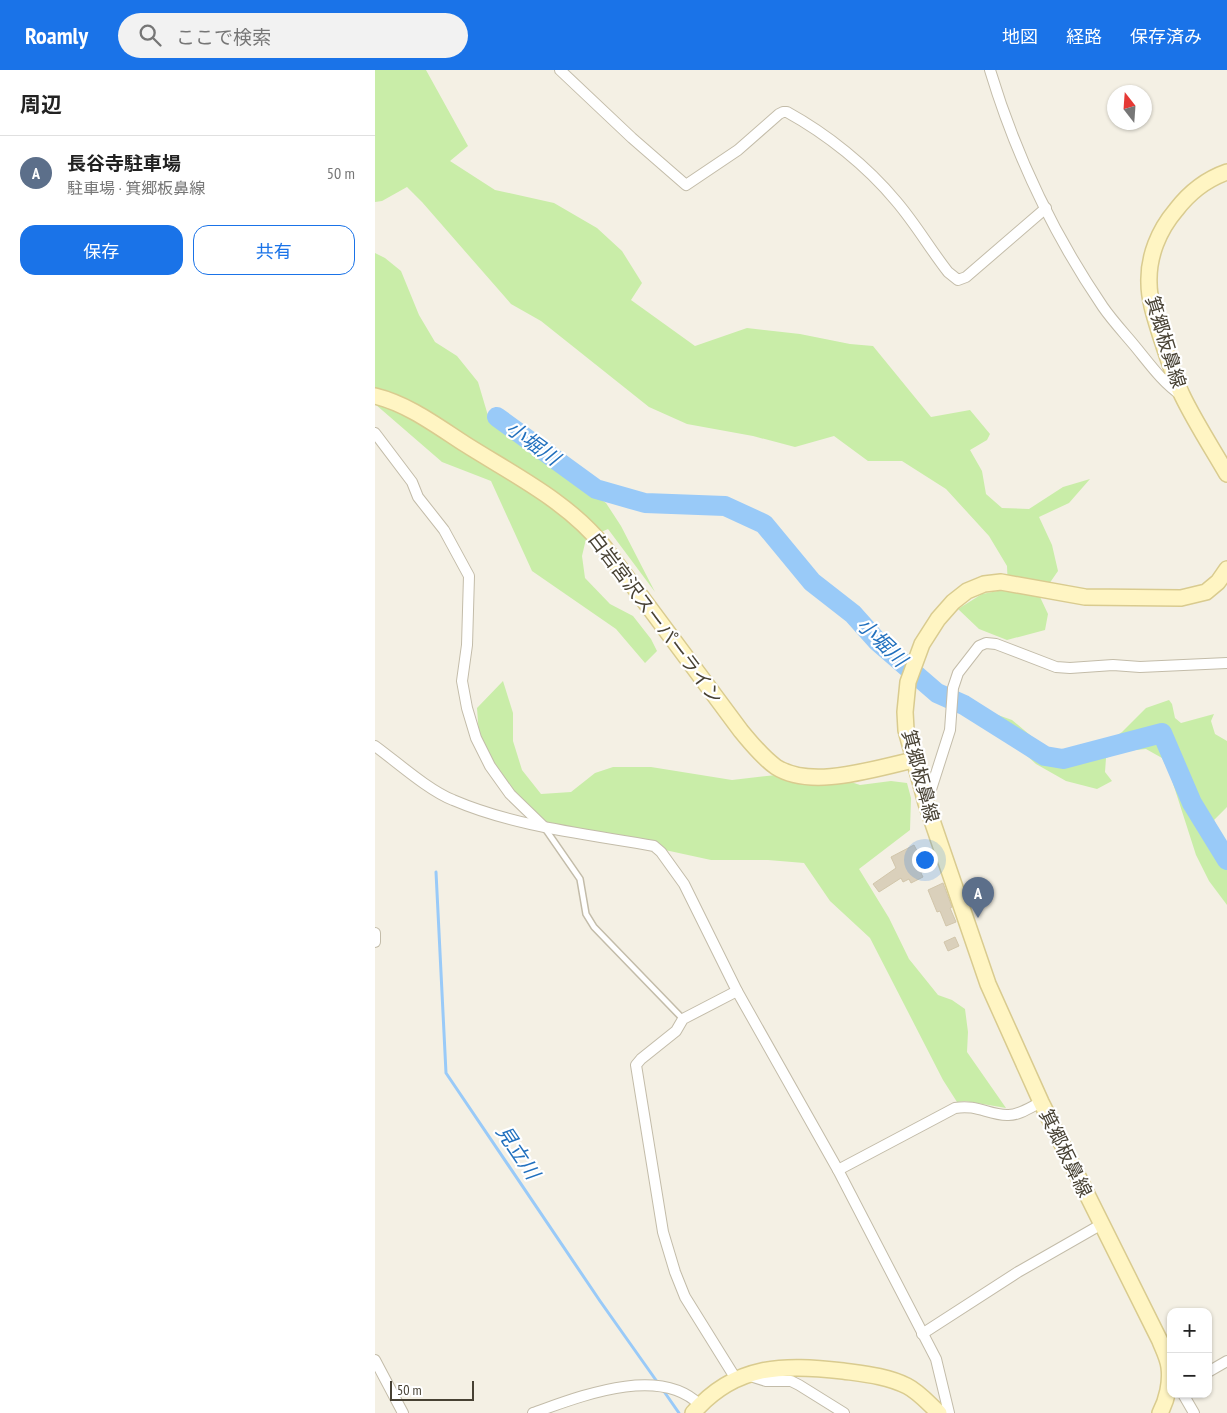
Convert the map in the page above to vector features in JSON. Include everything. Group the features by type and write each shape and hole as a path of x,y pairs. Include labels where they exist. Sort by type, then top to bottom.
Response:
{"main road":[{"name":"箕郷板鼻線","path":"1227,172 1215,176 1206,182 1179,206 1165,225 1152,252 1149,283 1151,302 1171,368 1183,396 1227,474"},
{"name":"白岩宮沢スーパーライン","path":"375,396 406,407 536,488 581,521 605,548 741,731 764,758 777,767 791,774 810,777 831,777 914,760"},
{"name":"箕郷板鼻線","path":"1167,1360 1160,1341 1041,1102 988,984 926,803 906,730 905,712 908,682 922,644 938,619 953,602 967,591 984,584 1001,582 1085,597 1181,598 1206,592 1218,582 1227,569"},
{"path":"696,1409 714,1392 741,1377 768,1369 825,1369 869,1374 908,1386 939,1413"},
{"name":"箕郷板鼻線","path":"1160,1413 1167,1393"}],"street":[{"path":"560,70 632,138 686,185 738,150 779,114 787,112 822,134 879,182 897,201 947,272 957,280 966,277 1046,208"},
{"path":"990,70 1023,160 1046,208 1080,270 1104,308 1159,375 1171,388 1183,396"},
{"path":"375,433 412,482 418,497 444,530 469,576 467,645 463,681 471,723 490,766 510,794 543,826"},
{"path":"926,803 950,730 953,688 958,673 979,646 986,643 996,644 1056,667 1070,668 1113,665 1227,663"},
{"path":"375,746 452,800 519,821 653,846 661,852 683,884 737,991 837,1170 936,1359 949,1413"},
{"path":"375,933 375,942"},
{"path":"737,991 683,1019 676,1031 636,1065 663,1232 685,1297 741,1377 791,1382 844,1413"},
{"path":"837,1170 955,1108 966,1106 1007,1115 1015,1114 1041,1102"},
{"path":"922,1334 1018,1272 1102,1224"},
{"path":"375,1360 403,1413"},
{"path":"1212,1370 1227,1361"},
{"path":"533,1413 610,1388 629,1385 667,1388 685,1393 692,1398 696,1409"},
{"path":"1185,1398 1194,1413"}],"lane":[{"path":"543,826 580,879 586,914 594,927 683,1019"}],"green space":[{"path":"375,70 426,70 468,146 450,161 495,190 554,203 597,228 622,251 642,283 631,300 695,346 747,328 800,334 850,344 873,346 931,417 970,410 990,434 987,440 970,450 982,471 986,494 1002,508 1029,509 1063,487 1090,479 1069,503 1039,517 1052,545 1058,571 1040,597 1048,614 1045,630 1007,640 979,629 958,609 982,594 1008,589 1007,566 989,536 946,489 902,461 868,461 834,436 795,447 753,436 687,424 649,407 541,321 511,304 407,187 382,201 375,202"},
{"path":"375,253 385,258 401,271 419,315 435,342 457,356 478,382 489,419 606,503 621,526 655,592 608,529 586,539 582,556 585,578 610,604 633,616 651,639 657,651 645,663 616,629 532,571 491,481 442,462 375,404"},
{"path":"503,681 513,713 513,741 522,770 541,794 571,792 595,773 613,767 651,767 732,780 776,775 792,782 827,785 845,780 860,785 891,781 907,783 911,798 910,830 859,869 889,918 909,959 938,995 952,1000 965,1009 968,1032 967,1052 1006,1108 965,1101 957,1102 943,1080 870,938 830,901 804,863 768,860 711,860 665,850 655,842 546,822 515,794 479,736 477,708"},
{"path":"1169,700 1172,704 1175,718 1181,723 1214,714 1211,721 1215,734 1227,741 1227,807 1214,820 1227,849 1227,905 1209,881 1196,855 1170,774 1162,758 1146,749 1125,751 1106,758 1105,772 1112,781 1097,789 1066,781 1036,764 1025,754 977,723 972,718 971,712 981,709 1012,720 1043,746 1062,753 1112,739 1122,732 1146,708"}],"building":[{"path":"914,845 927,870 921,873 923,877 911,883 909,879 903,882 901,878 879,892 873,884 896,868 891,857"},
{"path":"943,883 956,922 946,926 940,911 937,912 928,890"},
{"path":"955,937 959,946 948,951 944,942"}],"waterway":[{"name":"小堀川","path":"497,417 596,489 645,503 725,506 764,524 812,582 853,614 878,642 937,693 964,705 1045,756 1063,759 1162,733 1192,803 1227,860"},
{"name":"見立川","path":"436,872 446,1073 600,1301 658,1383"},
{"name":"見立川","path":"663,1390 679,1413"}],"place":[{"name":"長谷寺駐車場","path":"978,918"}]}
